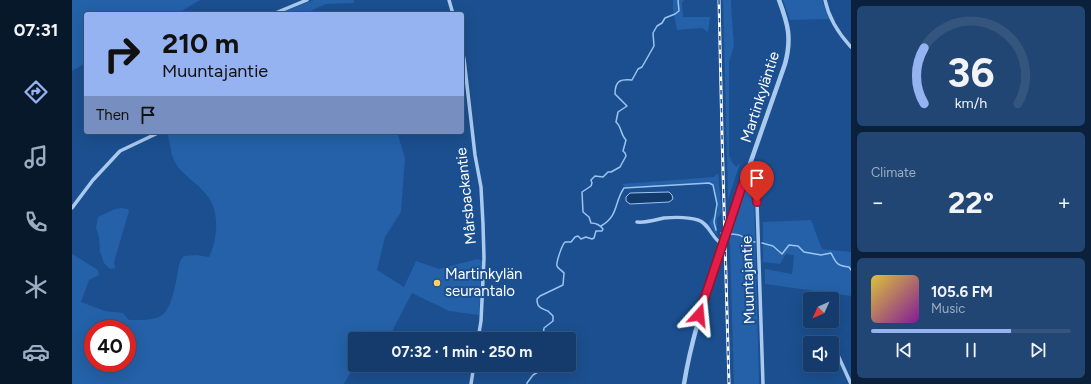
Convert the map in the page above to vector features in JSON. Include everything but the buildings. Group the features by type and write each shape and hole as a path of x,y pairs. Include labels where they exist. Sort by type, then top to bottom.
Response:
{"street":[{"path":"278,12 307,0"},
{"path":"449,0 452,12"},
{"name":"Martinkyläntie","path":"684,384 689,354 699,315 722,244 788,55 789,43 787,21 779,0"},
{"path":"825,0 829,15 835,27 851,47"},
{"name":"Mårsbackantie","path":"464,59 475,156 481,188 484,224 484,258 479,332"},
{"path":"72,208 93,180 120,152 156,134"},
{"name":"Muuntajantie","path":"743,183 749,185 755,190 757,202 763,384"},
{"path":"637,222 647,222 673,217 699,220 704,223 712,235 722,244"},
{"path":"839,357 851,384"},
{"path":"471,384 473,372"}],"shaded area":[{"path":"72,0 200,0 180,12 84,12 84,64 72,71"},
{"path":"314,0 354,0 354,3 326,4 308,12 282,12"},
{"path":"673,0 684,0 682,2 683,17 710,17 708,32 702,28 677,30 673,10"},
{"path":"723,0 731,0 734,46 729,62 729,155 736,167 740,163 728,200"},
{"path":"783,0 822,0 829,19 790,20"},
{"path":"167,134 398,134 405,158 401,212 385,237 377,270 404,287 416,261 439,269 478,259 482,261 479,315 449,311 412,293 392,332 348,332 348,372 351,372 344,384 72,384 72,254 98,270 99,275 89,280 81,302 105,311 123,313 129,320 84,320 84,372 136,372 136,320 159,317 168,308 180,263 184,256 196,255 209,257 212,251 216,219 212,204 206,194 175,163"},
{"path":"718,173 722,213 717,218 717,235 709,223 718,210 714,184 625,187 622,184 714,177"},
{"path":"744,190 749,191 754,195 759,384 734,384 729,237"},
{"path":"669,192 673,199 669,202 630,204 626,201 626,197 630,193"},
{"path":"115,209 128,209 129,211 114,262 115,268 110,269 104,263 100,252 99,237 96,228 98,217"},
{"path":"811,220 822,249 851,252 851,296 839,294 839,292 822,292 765,284 765,269 792,274 794,255 786,254 780,264 763,262 763,222"}],"waterway":[{"path":"544,332 544,328 553,321 553,316 539,306 537,299 540,296 563,285 564,273 557,266 557,264 565,242 571,242 578,236 581,239 586,237 592,239 594,238 596,231 602,231 603,229 598,224 591,223 589,217 583,212 582,192 591,186 591,180 595,176 603,177 608,172 620,167 626,156 623,151 626,140 616,122 618,112 627,106 615,94 617,83 622,80 632,80 638,69 642,67 654,46 653,33 657,26 662,23 665,18 679,11 678,0"},
{"path":"601,226 611,218 624,188 709,183 713,185 717,204 714,222 716,230"},
{"path":"730,234 738,235 755,242"},
{"path":"762,243 773,246 782,254 789,245 798,246 804,252 821,255 831,253 837,263 842,266 849,267 851,270"},
{"path":"527,384 533,375 538,372"}],"railway":[{"path":"719,0 729,384"}],"place":[{"name":"Martinkylän seurantalo","path":"437,283"}],"route":[{"path":"699,315 743,183 749,185 755,190 757,202"}]}
